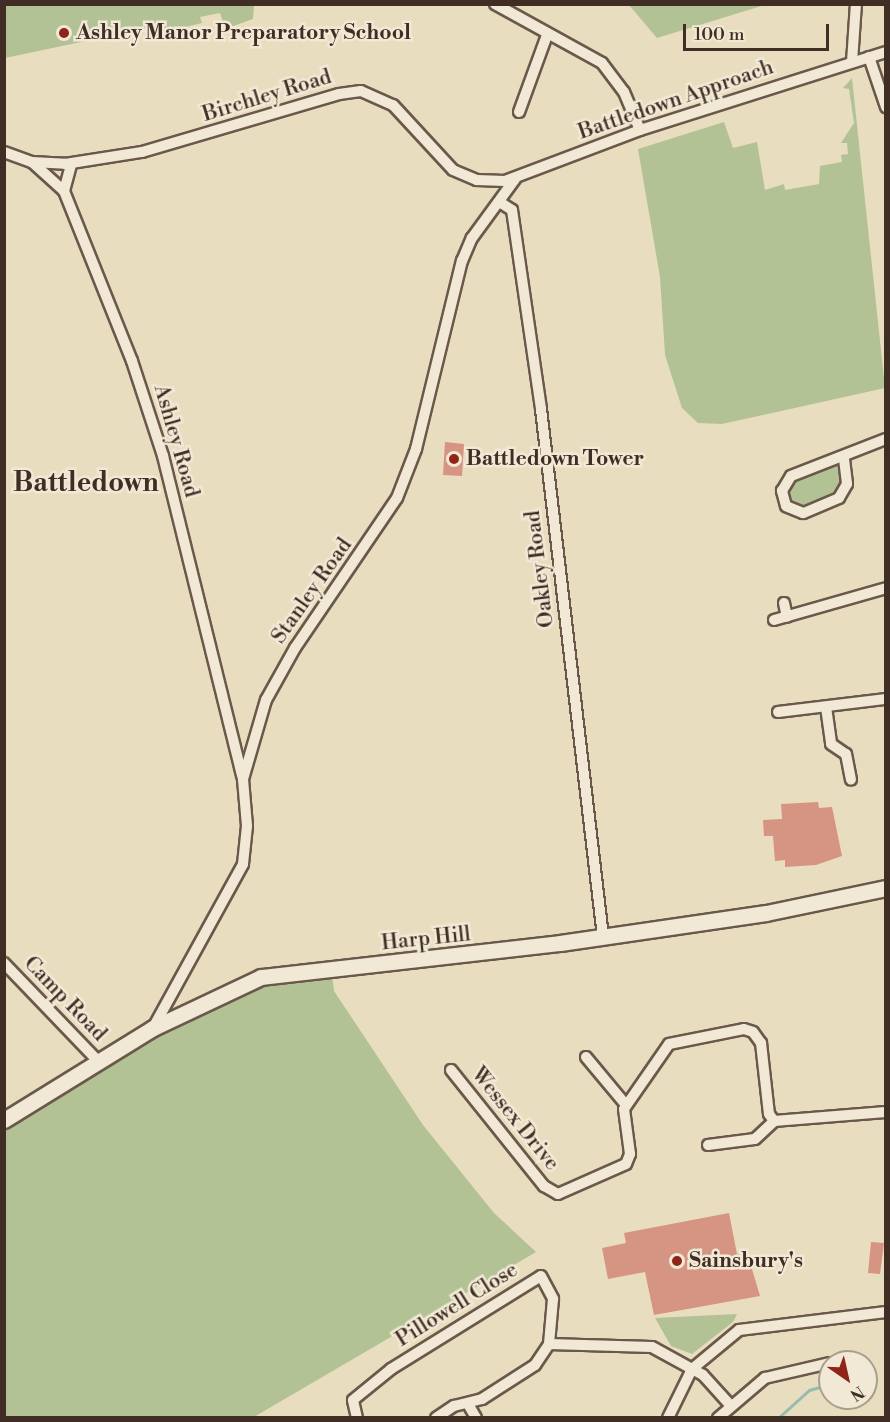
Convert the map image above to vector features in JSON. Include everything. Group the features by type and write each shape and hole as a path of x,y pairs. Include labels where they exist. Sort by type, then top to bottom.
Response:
{"street":[{"path":"495,4 547,35 602,63 624,92 640,130"},
{"path":"852,62 856,4"},
{"path":"519,112 547,35"},
{"name":"Battledown Approach","path":"515,179 640,130 885,52"},
{"path":"869,57 885,107"},
{"name":"Birchley Road","path":"32,162 71,164 142,152 339,94 361,92 393,105 453,170 486,181 515,179"},
{"name":"Ashley Road","path":"4,152 32,162 64,191 132,361 163,456 243,779"},
{"path":"64,191 71,164"},
{"name":"Stanley Road","path":"153,1028 243,864 247,826 243,779 250,746 279,674 381,526 400,492 422,427 462,261 479,228 501,202 515,179"},
{"name":"Oakley Road","path":"501,202 512,210 541,410 603,937"},
{"path":"844,459 847,484 840,498 803,513 786,506 782,491 788,478 844,459 885,439"},
{"path":"774,620 885,588"},
{"path":"784,603 787,617"},
{"path":"778,712 885,699"},
{"path":"826,707 831,744 846,754 851,780"},
{"path":"233,746 250,746"},
{"name":"Harp Hill","path":"4,1120 153,1028 272,974 409,963 603,937 766,913 885,888"},
{"name":"Camp Road","path":"4,963 98,1061"},
{"path":"586,1057 626,1105 647,1081 665,1047 744,1029 761,1043 769,1114 774,1121"},
{"name":"Wessex Drive","path":"451,1070 554,1193 566,1192 626,1164 630,1154 623,1117 626,1105"},
{"path":"708,1145 755,1139 774,1121 885,1112"},
{"name":"Pillowell Close","path":"357,1418 353,1400 391,1369 541,1276 553,1299 549,1344"},
{"path":"668,1418 692,1369 733,1333 749,1326 885,1312"},
{"path":"436,1418 454,1406 468,1404 535,1365 549,1344 652,1347 692,1369 731,1406"},
{"path":"718,1418 765,1378 818,1365"},
{"path":"468,1404 476,1418"}],"green space":[{"name":"Ashley Manor Preparatory School","path":"4,5 254,5 253,19 225,29 220,13 200,17 202,23 164,32 162,25 5,58"},
{"path":"629,5 765,5 657,38"},
{"path":"852,78 885,388 722,424 698,423 682,408 665,355 660,277 638,149 724,122 733,148 757,142 765,190 784,184 785,190 819,184 820,166 842,162 841,155 848,154 847,143 841,143 854,123 849,89 843,88"},
{"path":"844,459 846,489 803,513 786,506 785,482"},
{"path":"332,974 334,991 423,1125 494,1213 536,1252 254,1417 5,1418 5,1130 147,1039 262,982"},
{"path":"737,1314 733,1322 692,1354 671,1346 655,1318"}],"building":[{"name":"Battledown Tower","path":"445,442 464,444 462,476 443,475"},
{"path":"818,802 819,808 832,807 842,856 816,865 785,867 785,860 775,861 773,836 764,836 763,820 782,819 781,804"},
{"name":"Sainsbury's","path":"729,1213 737,1254 747,1252 760,1296 654,1315 645,1272 608,1279 602,1248 626,1243 624,1233"},
{"path":"871,1242 884,1243 880,1274 868,1273"}],"waterway":[{"path":"778,1418 809,1390 818,1387"}],"place":[{"name":"Ashley Manor Preparatory School","path":"64,33"},
{"name":"Battledown Tower","path":"454,459"},
{"name":"Sainsbury's","path":"677,1261"}],"district":[{"name":"Battledown","path":"86,484"}]}
